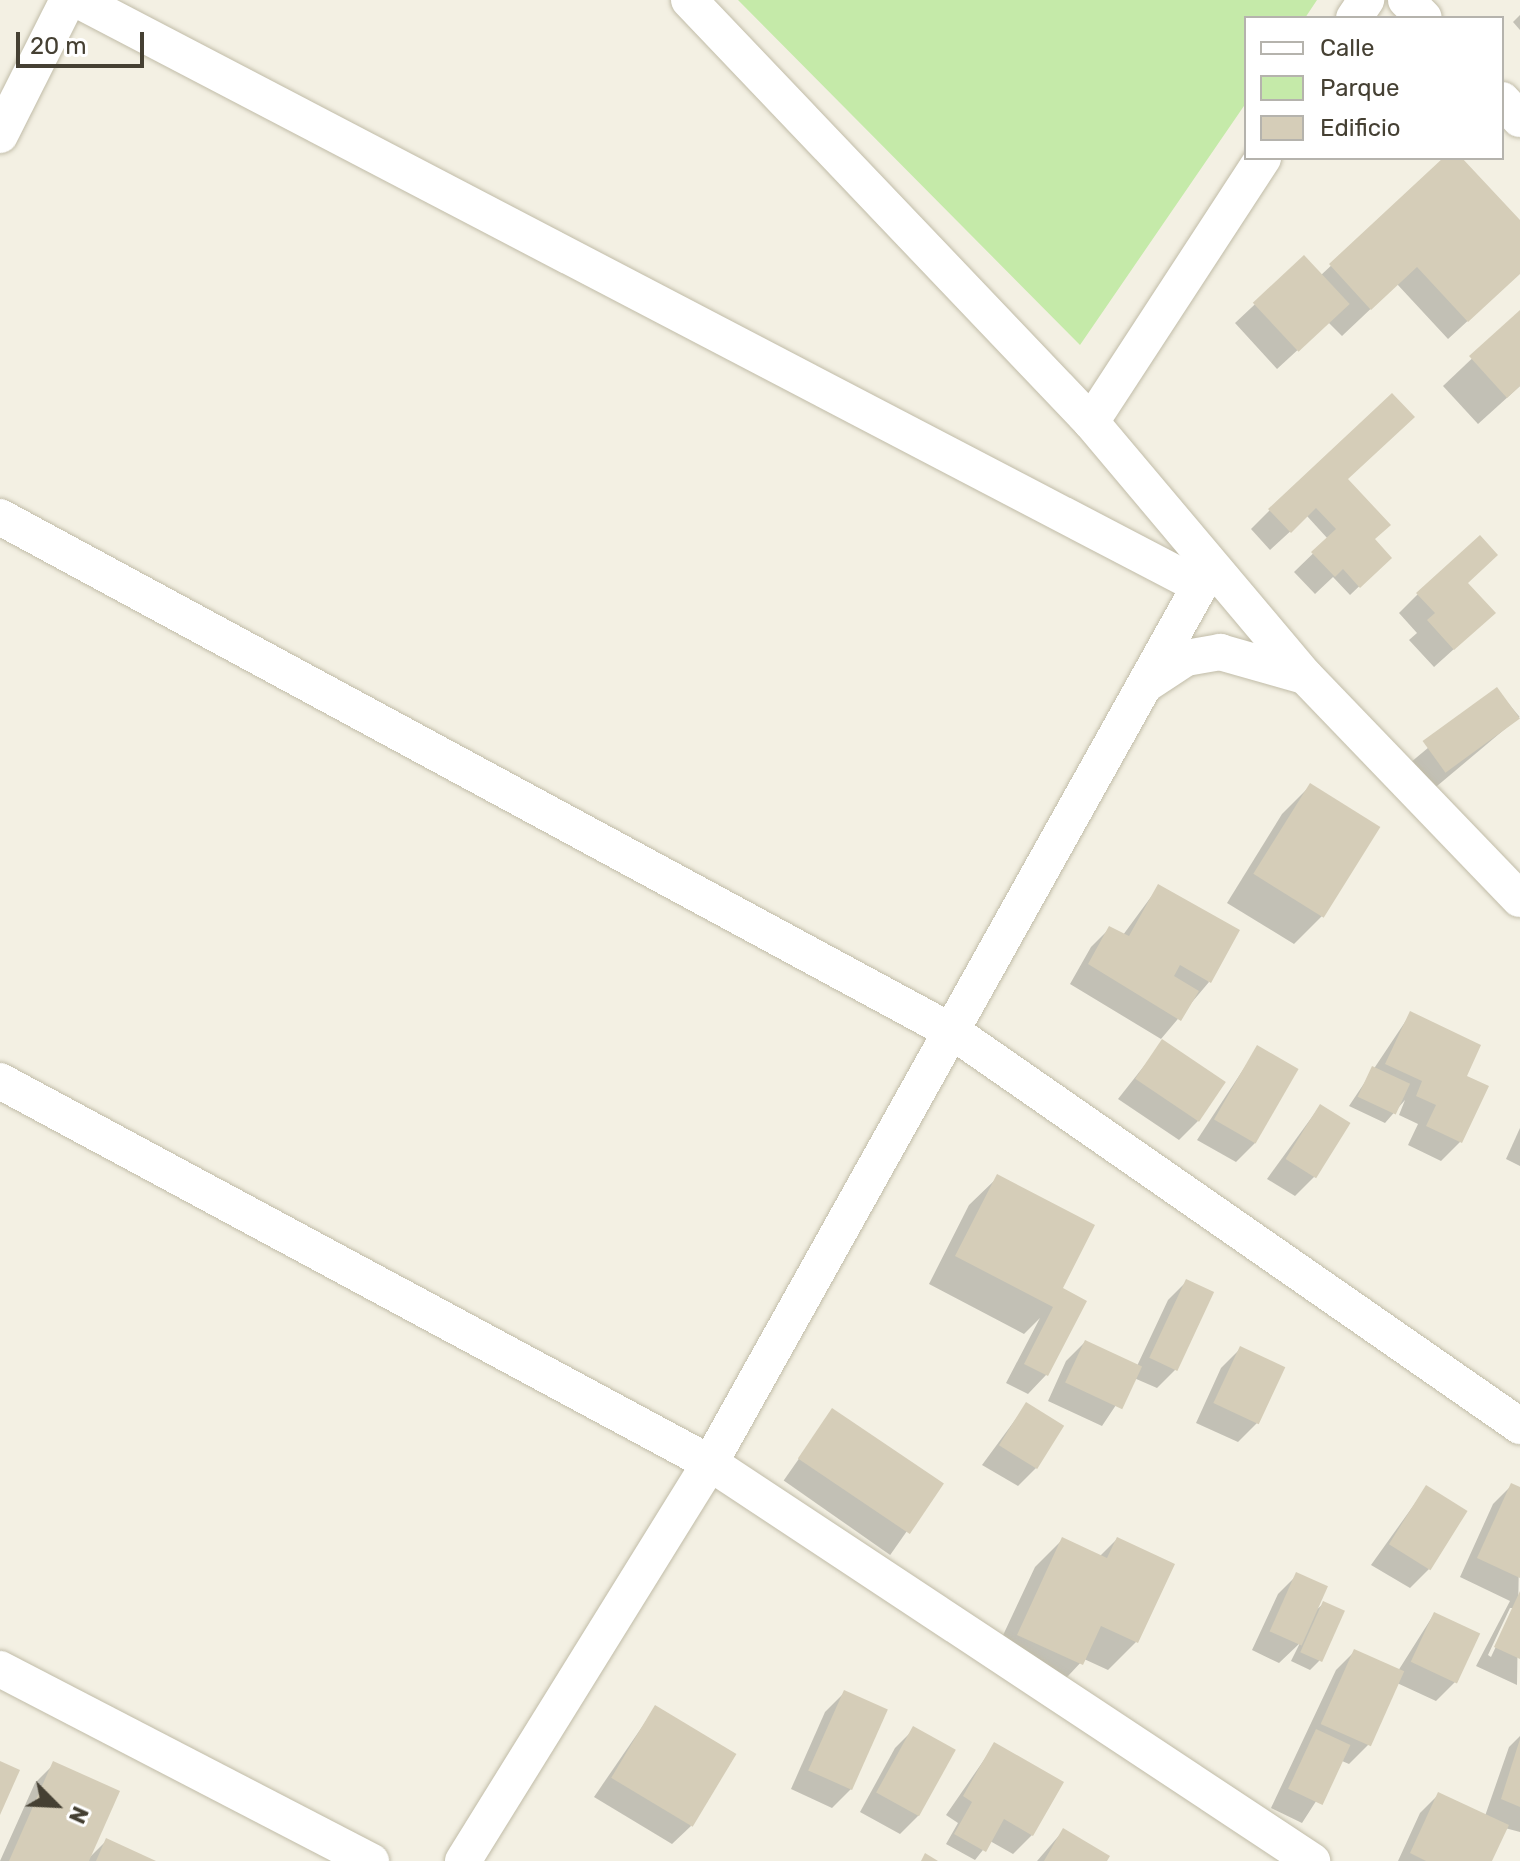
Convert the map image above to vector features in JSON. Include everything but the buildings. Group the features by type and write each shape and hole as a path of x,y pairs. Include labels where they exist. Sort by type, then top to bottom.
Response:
{"street":[{"path":"0,135 68,0"},
{"path":"78,0 1205,576"},
{"path":"689,0 1091,422 1205,576 1520,899"},
{"path":"1406,0 1422,16"},
{"path":"1504,102 1520,119"},
{"path":"1091,422 1262,160"},
{"path":"0,517 956,1034 1520,1426"},
{"path":"463,1861 710,1463 956,1034 1205,576"},
{"path":"1144,685 1186,658 1220,652 1306,677"},
{"path":"0,1081 710,1463 1312,1861"},
{"path":"0,1669 371,1861"}],"green space":[{"path":"738,0 1317,0 1306,16 1244,16 1244,106 1080,345"}]}
